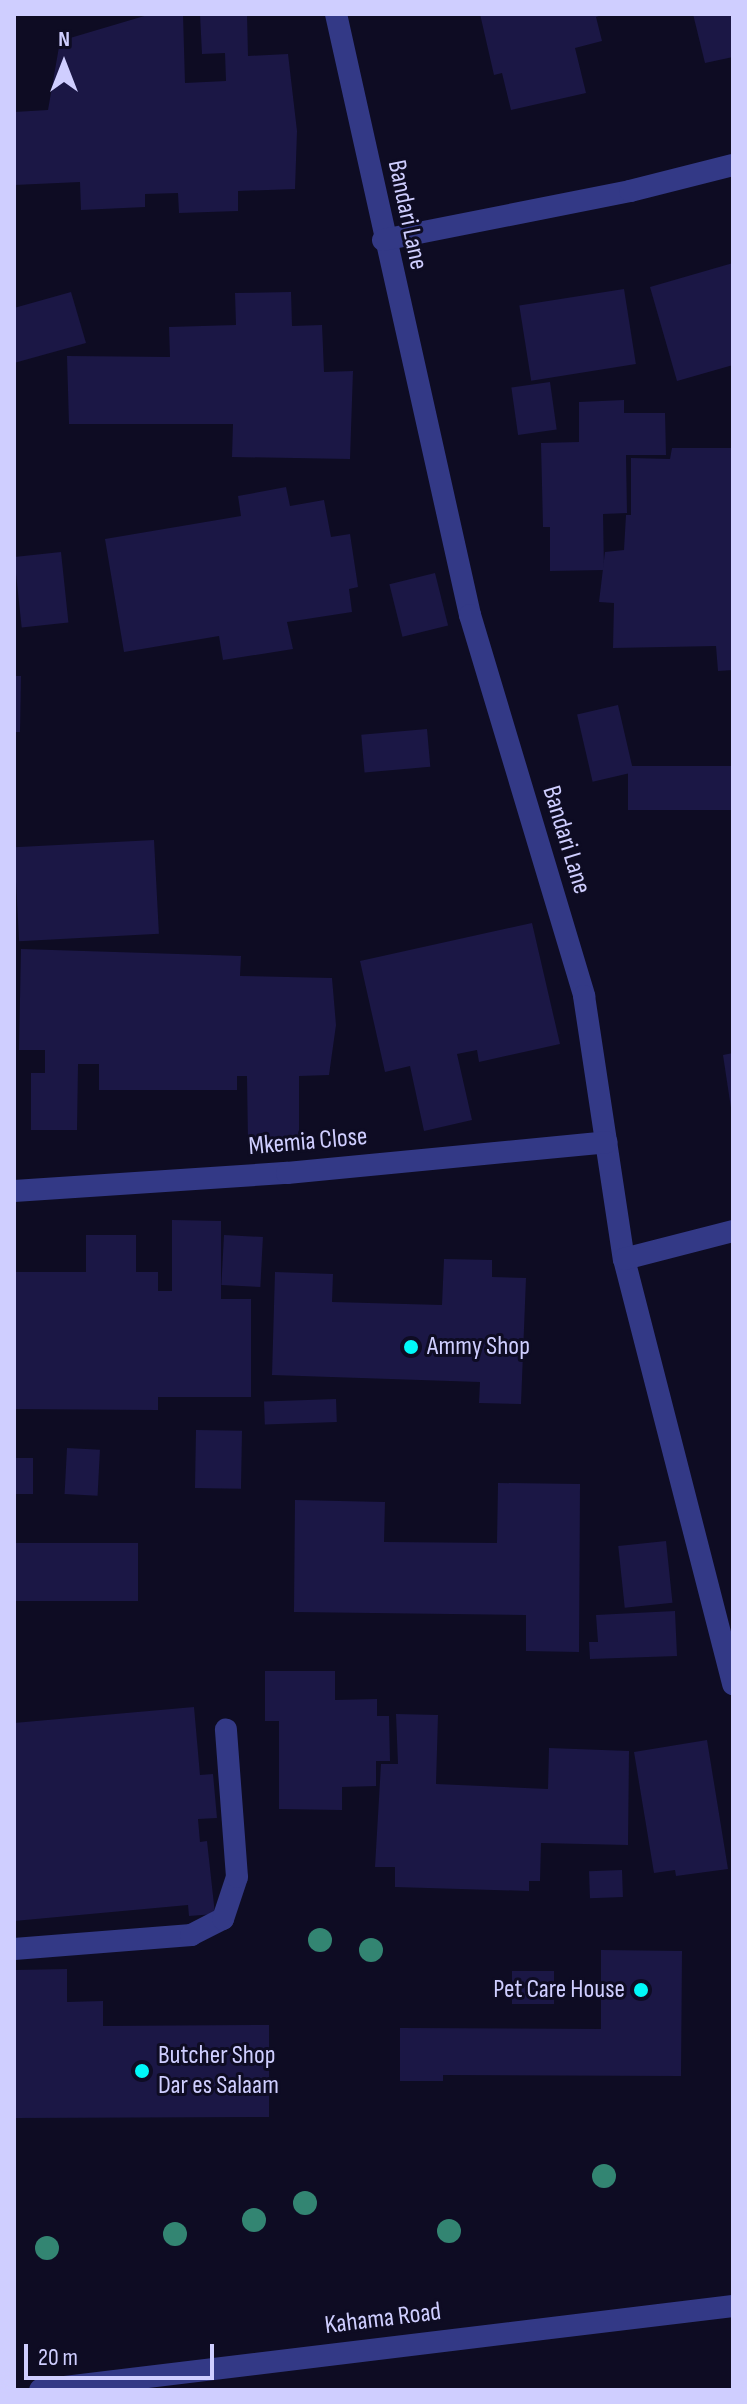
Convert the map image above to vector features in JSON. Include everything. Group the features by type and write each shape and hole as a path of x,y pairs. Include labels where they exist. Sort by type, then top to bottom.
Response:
{"street":[{"name":"Bandari Lane","path":"336,14 383,240 470,615 584,996 624,1259 733,1684"},
{"path":"383,240 630,191 733,165"},
{"name":"Mkemia Close","path":"14,1191 287,1173 607,1142"},
{"path":"624,1259 733,1231"},
{"path":"14,1949 191,1935 223,1919 237,1877 226,1729"},
{"name":"Kahama Road","path":"40,2390 188,2380 733,2306"}],"building":[{"path":"151,14 183,14 185,83 226,81 225,53 202,54 200,14 247,14 248,56 288,54 297,131 295,189 238,191 238,211 179,213 178,193 145,194 145,207 81,210 80,182 14,185 14,112 48,110 60,41"},
{"path":"480,14 605,14 596,17 602,41 575,48 586,93 511,110 502,73 494,75"},
{"path":"693,14 733,14 733,57 705,63"},
{"path":"733,263 733,365 677,381 650,287"},
{"path":"624,289 636,364 531,381 519,306"},
{"path":"71,292 86,343 14,363 14,308"},
{"path":"291,292 292,326 322,325 324,372 353,371 350,459 232,457 233,424 69,424 67,356 170,357 169,327 236,325 235,293"},
{"path":"550,382 557,430 518,435 511,387"},
{"path":"624,400 624,413 665,413 666,455 626,455 627,513 603,514 604,570 550,571 550,527 543,527 541,443 579,442 579,402"},
{"path":"672,448 733,448 733,670 718,671 716,646 613,648 614,603 599,602 605,552 624,550 626,515 631,515 631,458 670,459"},
{"path":"286,487 290,506 324,500 331,537 350,534 358,587 349,589 352,612 287,622 293,649 223,660 219,636 124,652 105,539 241,516 238,496"},
{"path":"61,552 68,623 22,628 14,557"},
{"path":"435,573 448,625 402,637 389,584"},
{"path":"14,676 21,676 20,732 14,732"},
{"path":"618,705 634,772 593,782 577,714"},
{"path":"427,729 430,767 365,773 361,735"},
{"path":"628,766 733,766 733,810 628,810"},
{"path":"154,840 159,934 19,941 14,847"},
{"path":"532,923 560,1044 479,1062 477,1050 457,1054 472,1120 424,1131 410,1066 385,1072 360,961"},
{"path":"21,949 241,956 240,976 332,978 336,1025 329,1075 299,1076 299,1141 248,1142 247,1076 237,1076 237,1090 99,1090 99,1064 78,1064 77,1130 31,1130 31,1073 45,1073 45,1050 19,1050"},
{"path":"733,1053 733,1107 731,1108 723,1055"},
{"path":"172,1220 221,1221 221,1299 251,1299 251,1397 158,1397 158,1410 14,1409 14,1272 86,1272 86,1235 136,1235 136,1272 158,1272 158,1291 172,1291"},
{"path":"224,1235 263,1237 260,1287 221,1285"},
{"path":"444,1259 492,1260 492,1277 526,1278 521,1404 479,1403 480,1382 272,1375 275,1272 333,1274 332,1302 442,1305"},
{"path":"336,1399 337,1422 265,1424 264,1402"},
{"path":"196,1430 242,1431 241,1489 195,1488"},
{"path":"67,1448 100,1450 98,1496 65,1494"},
{"path":"14,1458 33,1458 33,1494 14,1494"},
{"path":"498,1483 580,1484 579,1652 526,1651 526,1615 294,1612 295,1500 385,1502 384,1542 497,1543"},
{"path":"666,1541 672,1603 625,1608 618,1546"},
{"path":"14,1543 138,1543 138,1601 14,1601"},
{"path":"675,1611 677,1656 590,1659 589,1642 598,1642 596,1615"},
{"path":"265,1671 335,1671 335,1700 377,1699 377,1716 389,1716 390,1761 376,1761 376,1786 342,1787 342,1810 279,1809 279,1721 265,1721"},
{"path":"194,1707 200,1775 213,1774 217,1818 198,1819 200,1842 207,1841 215,1914 189,1916 188,1905 14,1921 14,1723"},
{"path":"396,1714 438,1715 436,1784 548,1789 549,1748 629,1751 628,1845 541,1843 540,1881 529,1881 529,1891 395,1887 395,1867 375,1867 381,1764 398,1764"},
{"path":"707,1740 728,1869 676,1876 675,1870 654,1873 634,1752"},
{"path":"622,1870 623,1897 590,1898 589,1871"},
{"name":"Pet Care House","path":"601,1950 682,1951 681,2076 443,2075 443,2081 400,2081 400,2028 601,2029"},
{"name":"Butcher Shop Dar es Salaam","path":"67,1969 67,2002 103,2001 103,2026 269,2025 269,2117 14,2118 14,1970"},
{"path":"512,1971 554,1971 554,2004 512,2004"}],"place":[{"name":"Ammy Shop","path":"411,1347"},
{"name":"Pet Care House","path":"641,1990"},
{"name":"Butcher Shop Dar es Salaam","path":"142,2071"}]}
